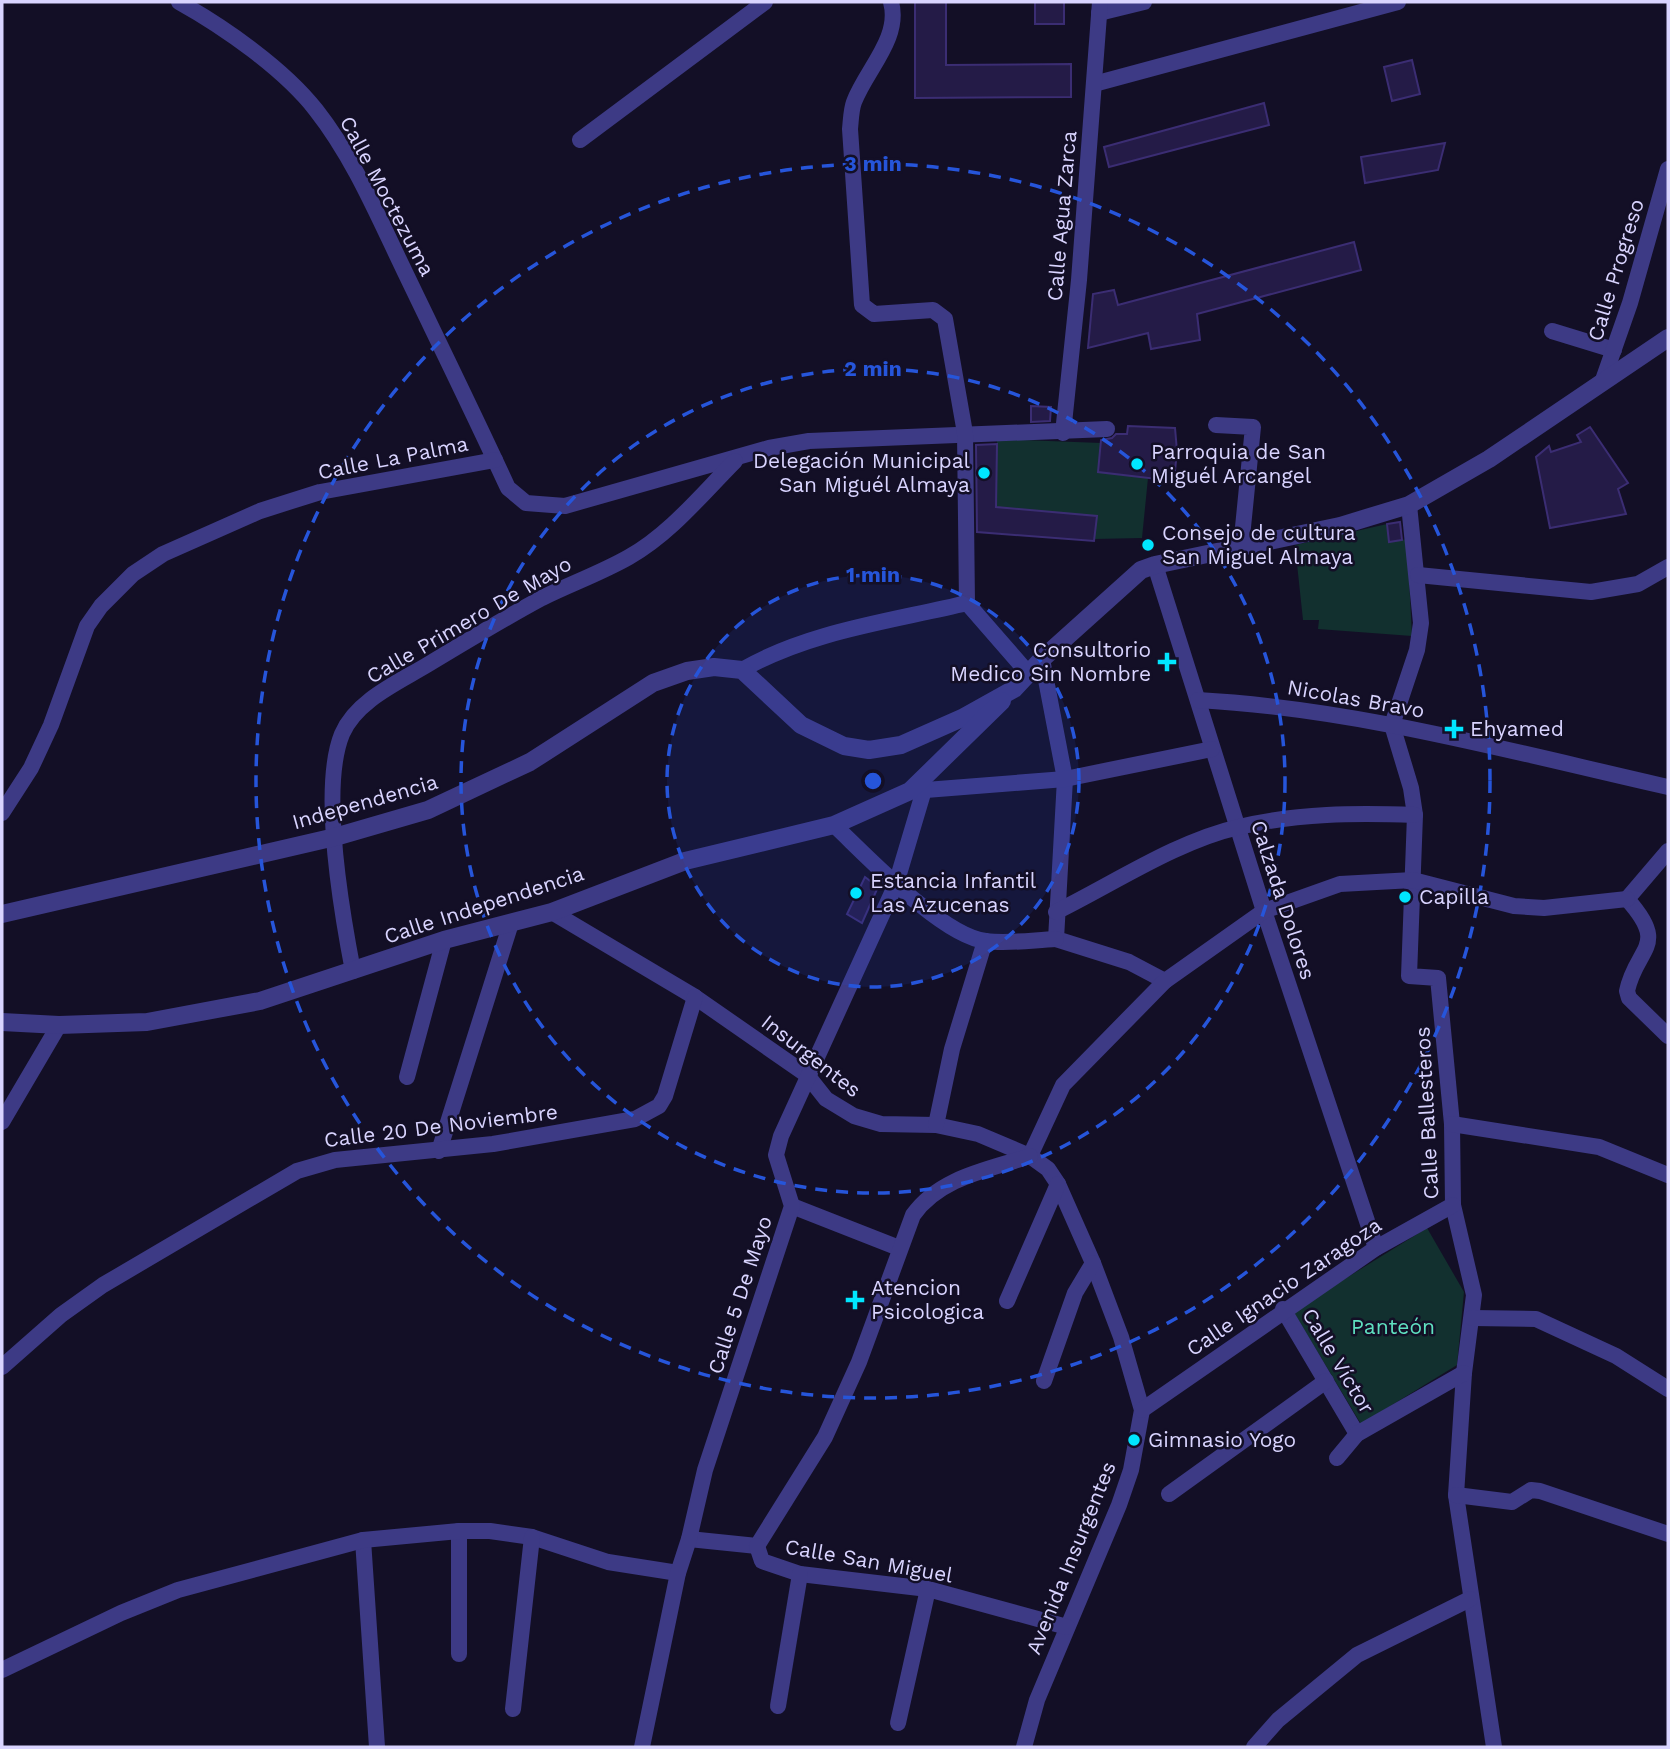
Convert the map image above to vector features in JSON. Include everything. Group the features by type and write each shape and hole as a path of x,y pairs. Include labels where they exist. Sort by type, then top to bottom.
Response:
{"street":[{"path":"580,140 765,2"},
{"path":"891,2 893,10 887,41 854,102 850,121 851,185 862,305 874,314 921,309 933,310 945,319 964,432 968,603 1028,673"},
{"path":"1100,7 1144,2"},
{"path":"1094,85 1398,2"},
{"name":"Calle Moctezuma","path":"191,4 289,82 315,108 343,149 437,332 495,460"},
{"name":"Calle Agua Zarca","path":"1063,433 1100,7"},
{"name":"Calle Progreso","path":"1602,383 1668,169"},
{"path":"1552,331 1614,350"},
{"path":"1155,565 1340,526 1409,505 1489,459 1668,338"},
{"path":"1216,425 1253,427 1241,547"},
{"name":"Calle La Palma","path":"2,813 31,768 51,725 87,626 102,606 133,574 163,554 236,522 308,496 495,460 508,488 526,503 546,507 565,506 769,448 809,441 964,432 1063,433 1107,429"},
{"name":"Calle Primero De Mayo","path":"353,971 338,880 332,799 341,738 356,712 402,680 542,598 630,557 678,519 736,459"},
{"path":"1392,725 1417,650 1421,623 1409,505"},
{"name":"Calle Independencia","path":"2,1022 59,1025 148,1022 260,1001 444,940 552,912 685,861 834,825 917,790 1042,659 1141,570 1155,565"},
{"name":"Calzada Dolores","path":"1155,565 1264,911 1376,1248"},
{"path":"1418,575 1591,592 1638,584 1668,568"},
{"path":"742,670 767,655 805,642 968,603"},
{"path":"1042,659 1065,779 1056,939"},
{"name":"Independencia","path":"2,914 384,824 466,795 541,756 653,683 687,671 714,667 742,670"},
{"name":"Calle Independencia","path":"742,670 802,725 844,746 869,750 901,745 928,734 1014,689"},
{"name":"Nicolas Bravo","path":"1198,700 1297,708 1392,725 1668,787"},
{"name":"Calle Ballesteros","path":"1392,725 1411,788 1415,814 1409,976 1438,978 1452,1124 1452,1205 1474,1295 1464,1373 1456,1495 1494,1747"},
{"path":"917,790 1065,779 1212,749"},
{"name":"Calle 5 De Mayo","path":"642,1747 678,1573 718,1427 792,1206 776,1155 807,1075 896,884 917,790"},
{"path":"1056,912 1198,841 1238,827 1297,817 1415,814"},
{"path":"834,825 896,884 964,934 985,942 1056,939 1129,962 1165,981"},
{"path":"689,1539 757,1546 825,1437 859,1362 913,1215 936,1190 948,1183 1030,1156 1063,1085 1165,981 1264,911 1340,884 1413,880 1514,906 1544,908 1627,899 1668,851"},
{"path":"1627,899 1644,915 1652,934 1651,950 1627,992 1629,999 1668,1036"},
{"name":"Insurgentes","path":"552,912 695,997 807,1075 827,1099 853,1116 881,1124 936,1125 970,1131 1030,1156"},
{"path":"439,1151 512,923"},
{"path":"407,1077 444,940"},
{"path":"936,1125 952,1049 985,942"},
{"name":"Calle 20 De Noviembre","path":"2,1367 61,1315 103,1285 297,1171 335,1160 439,1151 525,1139 635,1119 650,1112 665,1096 695,997"},
{"path":"2,1122 59,1025"},
{"path":"1452,1124 1599,1147 1668,1175"},
{"name":"Avenida Insurgentes","path":"1024,1747 1037,1700 1119,1505 1130,1470 1142,1410 1121,1337 1093,1263 1058,1184 1048,1168 1030,1156"},
{"path":"1007,1301 1058,1184"},
{"name":"Calle Ignacio Zaragoza","path":"1142,1410 1283,1309 1376,1248 1452,1205"},
{"path":"792,1206 899,1248"},
{"path":"1044,1381 1075,1293 1093,1263"},
{"name":"Calle Víctor","path":"1283,1309 1357,1434"},
{"path":"1472,1318 1536,1319 1616,1356 1668,1389"},
{"path":"1337,1458 1357,1434 1464,1373"},
{"path":"1169,1494 1326,1381"},
{"path":"1456,1495 1512,1502 1531,1490 1540,1491 1668,1534"},
{"path":"459,1531 459,1654"},
{"path":"2,1670 121,1613 178,1590 363,1540 459,1531 532,1537 608,1562 678,1573"},
{"path":"513,1709 532,1537"},
{"path":"363,1540 377,1747"},
{"name":"Calle San Miguel","path":"757,1546 762,1561 800,1574 928,1589 1067,1627"},
{"path":"778,1706 800,1574"},
{"path":"898,1723 928,1589"},
{"path":"1254,1747 1278,1720 1357,1655 1470,1599"}],"green space":[{"path":"997,439 1101,443 1098,472 1148,478 1142,538 1094,539 1096,516 996,507"},
{"path":"1387,524 1389,542 1407,539 1412,636 1318,629 1319,620 1303,620 1295,545"},
{"name":"Panteón","path":"1427,1228 1464,1292 1457,1365 1361,1424 1293,1311"}],"building":[{"path":"915,2 946,2 946,65 1071,64 1071,97 915,98"},
{"path":"1035,2 1064,2 1064,24 1035,24"},
{"path":"1412,60 1420,94 1392,101 1384,67"},
{"path":"1264,103 1269,125 1109,167 1104,147"},
{"path":"1445,143 1438,170 1365,183 1361,157"},
{"path":"1354,242 1361,270 1197,314 1200,340 1151,349 1148,333 1088,348 1093,294 1114,290 1118,305"},
{"path":"1031,406 1051,407 1050,421 1031,422"},
{"path":"1128,426 1175,428 1177,451 1174,481 1098,472 1101,440 1112,438 1116,434 1127,434"},
{"path":"1590,427 1628,483 1618,489 1626,514 1550,528 1536,457 1549,446 1551,452 1581,442 1577,435"},
{"path":"997,444 996,507 1097,516 1094,541 977,532 976,445"},
{"path":"1400,522 1402,540 1389,542 1387,524"},
{"path":"865,877 878,887 862,923 847,914"}],"place":[{"name":"Parroquia de San Miguél Arcangel","path":"1137,464"},
{"name":"Delegación Municipal San Miguél Almaya","path":"984,473"},
{"name":"Consejo de cultura San Miguel Almaya","path":"1148,545"},
{"name":"Consultorio Medico Sin Nombre","path":"1167,662"},
{"name":"Ehyamed","path":"1454,729"},
{"name":"Estancia Infantil Las Azucenas","path":"856,893"},
{"name":"Capilla","path":"1405,897"},
{"name":"Atencion Psicologica","path":"855,1300"},
{"name":"Gimnasio Yogo","path":"1134,1440"}]}
